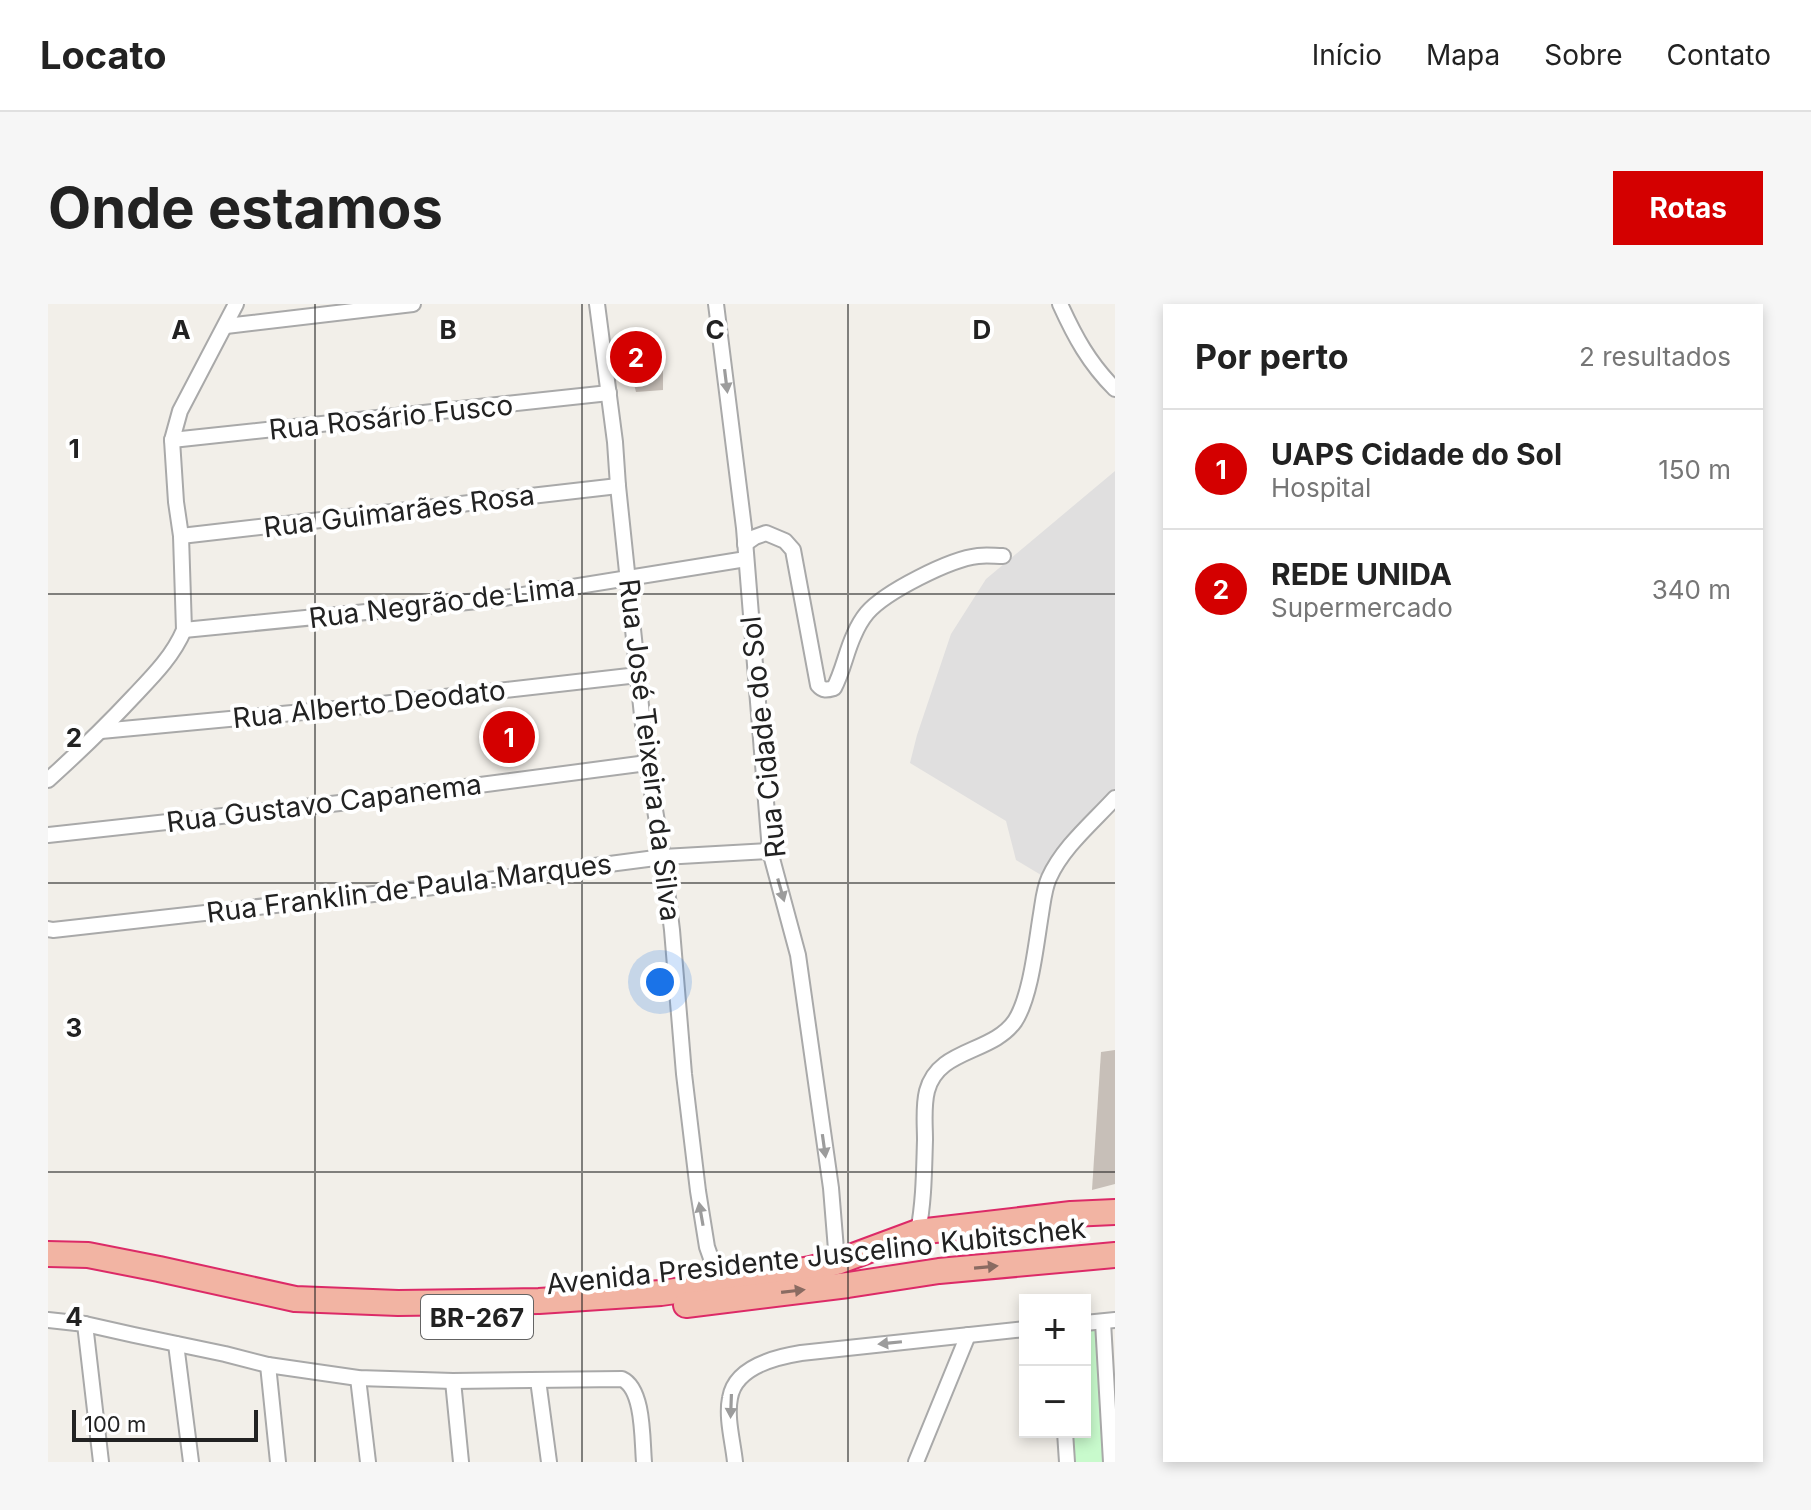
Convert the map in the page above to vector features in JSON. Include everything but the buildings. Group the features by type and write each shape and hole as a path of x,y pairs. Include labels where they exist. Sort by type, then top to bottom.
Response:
{"highway":[{"name":"Avenida Presidente Juscelino Kubitschek","path":"48,1254 88,1255 295,1299 365,1303 539,1301 661,1293 810,1269 918,1232 1071,1214 1115,1212"},
{"path":"918,1232 926,1256 939,1271"},
{"name":"Avenida Presidente Juscelino Kubitschek","path":"48,1268 136,1281 297,1312 402,1317 587,1314 706,1303 939,1271 1115,1255"},
{"path":"837,1262 865,1271 908,1275"}],"street":[{"path":"48,780 101,731 158,670 184,630 181,536 172,440 180,411 236,304"},
{"path":"226,326 413,304"},
{"name":"Rua José Teixeira da Silva","path":"597,304 615,442 647,763 672,930 690,1134 707,1247 713,1264 732,1282"},
{"name":"Rua Cidade do Sol","path":"716,304 746,552 770,851 798,955 831,1188 837,1262"},
{"path":"1060,304 1075,338 1115,389"},
{"name":"Rua Rosário Fusco","path":"172,440 609,393"},
{"name":"Rua Guimarães Rosa","path":"181,536 618,486"},
{"name":"Rua Negrão de Lima","path":"184,630 498,599 628,579 746,552 755,537 766,533 785,541 793,550 818,685 828,690 834,688 841,676 854,635 867,612 881,601 910,582 957,561 978,556 1003,556"},
{"name":"Rua Alberto Deodato","path":"101,731 346,708 638,675"},
{"name":"Rua Gustavo Capanema","path":"48,835 358,801 647,763"},
{"path":"918,1232 924,1188 925,1109 932,1079 947,1062 990,1043 1013,1023 1022,1005 1030,974 1047,881 1062,856 1115,798"},
{"name":"Rua Franklin de Paula Marques","path":"48,929 418,889 663,857 770,851"},
{"path":"48,1320 85,1324 268,1365 358,1378 453,1381 616,1378 632,1385 639,1409 644,1462"},
{"path":"1109,1321 1111,1462"},
{"path":"85,1324 101,1462"},
{"path":"735,1462 730,1396 742,1377 772,1358 1019,1330"},
{"path":"916,1462 968,1335"},
{"path":"176,1344 191,1462"},
{"path":"268,1365 278,1462"},
{"path":"358,1378 368,1462"},
{"path":"538,1380 549,1462"},
{"path":"453,1381 461,1462"},
{"path":"1065,1438 1067,1462"}],"shaded area":[{"path":"1115,471 1115,801 1046,878 1016,860 1006,821 910,763 951,634 986,579"}],"green space":[{"path":"1101,1320 1109,1462 1071,1462 1069,1438 1091,1438 1091,1321"}],"place":[{"name":"REDE UNIDA","path":"636,357"},
{"name":"UAPS Cidade do Sol","path":"509,737"}]}
